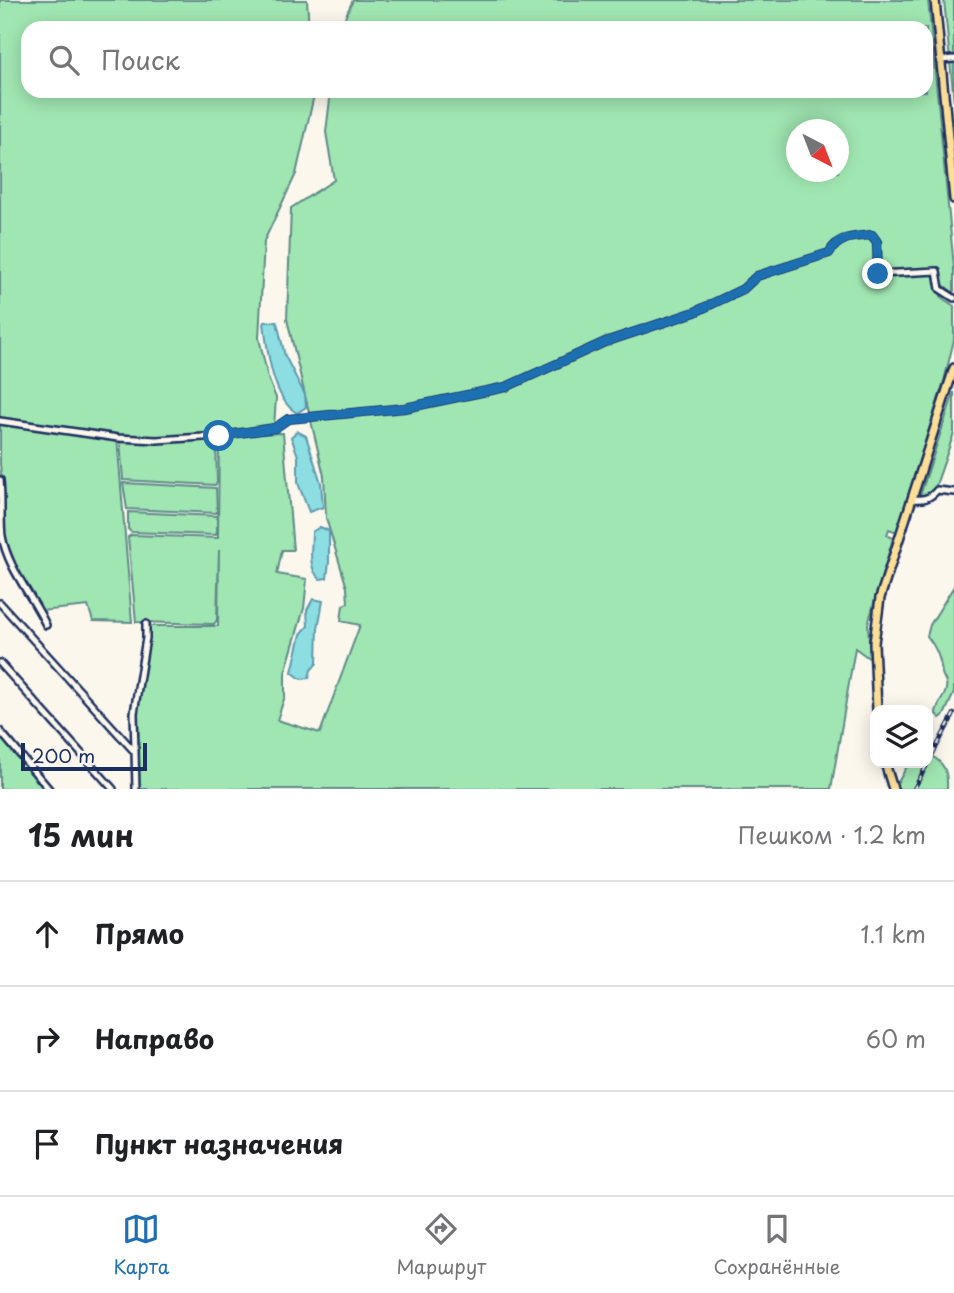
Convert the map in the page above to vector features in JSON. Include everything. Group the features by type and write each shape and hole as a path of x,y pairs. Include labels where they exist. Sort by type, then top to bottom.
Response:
{"main road":[{"path":"935,0 954,199"},
{"path":"877,705 874,649 880,598 954,368"},
{"path":"887,768 893,789"}],"street":[{"path":"941,60 954,59"},
{"path":"0,421 118,439 157,440 219,436 275,428 288,419 405,408 477,394 506,387 605,342 695,312 743,289 757,276 829,253 834,244 845,237 872,235 877,242 878,274 937,271 940,289 954,298"},
{"path":"0,480 2,537 18,577 38,607 46,625"},
{"path":"912,499 932,497 937,490 954,492"},
{"path":"0,603 134,751"},
{"path":"136,789 136,689 146,638 146,624"},
{"path":"0,663 113,789"},
{"path":"0,731 50,789"}],"green space":[{"path":"0,0 307,0 308,21 21,21 21,98 313,98 296,174 264,241 259,338 268,378 276,398 274,427 156,439 117,437 132,622 93,621 88,606 41,611 20,576 5,537 0,464"},
{"path":"353,0 928,0 930,21 343,21"},
{"path":"944,0 954,0 954,102"},
{"path":"933,51 954,267 954,293 942,284 941,297 954,306 954,340 897,532 889,529 887,535 893,538 868,624 870,659 855,648 831,789 138,789 136,713 149,626 218,626 219,550 217,620 214,624 136,622 128,537 218,538 219,435 283,433 293,550 282,550 277,574 307,579 304,608 285,673 285,696 277,720 320,733 360,625 341,621 343,605 348,603 347,588 326,518 324,476 287,319 291,208 334,180 326,132 330,98 933,98"},
{"path":"954,392 954,433 934,491 919,499"},
{"path":"212,438 216,441 215,485 123,480 120,440"},
{"path":"123,483 216,488 217,513 127,509"},
{"path":"128,512 217,516 217,532 216,535 131,532 128,529"},
{"path":"954,586 954,693 940,718 936,710 946,684 937,654 927,636 930,625"},
{"path":"0,734 47,789 0,789"},
{"path":"933,756 944,768 947,777 947,789 894,789 906,768 933,768"}],"water":[{"path":"264,322 277,322 285,356 305,395 306,407 297,413 282,397 276,385"},
{"path":"297,431 306,436 321,483 323,507 309,512 298,483 298,456 291,437"},
{"path":"320,527 329,531 329,562 327,578 320,579 313,569 311,551 312,532"},
{"path":"313,599 323,601 318,628 317,663 309,678 301,679 292,672 301,634 308,626 307,610"}],"railway":[{"path":"914,789 954,714"}],"route":[{"path":"219,436 275,428 288,419 405,408 506,387 605,342 695,312 743,289 757,276 829,253 834,244 845,237 872,235 877,242 878,274"}]}
